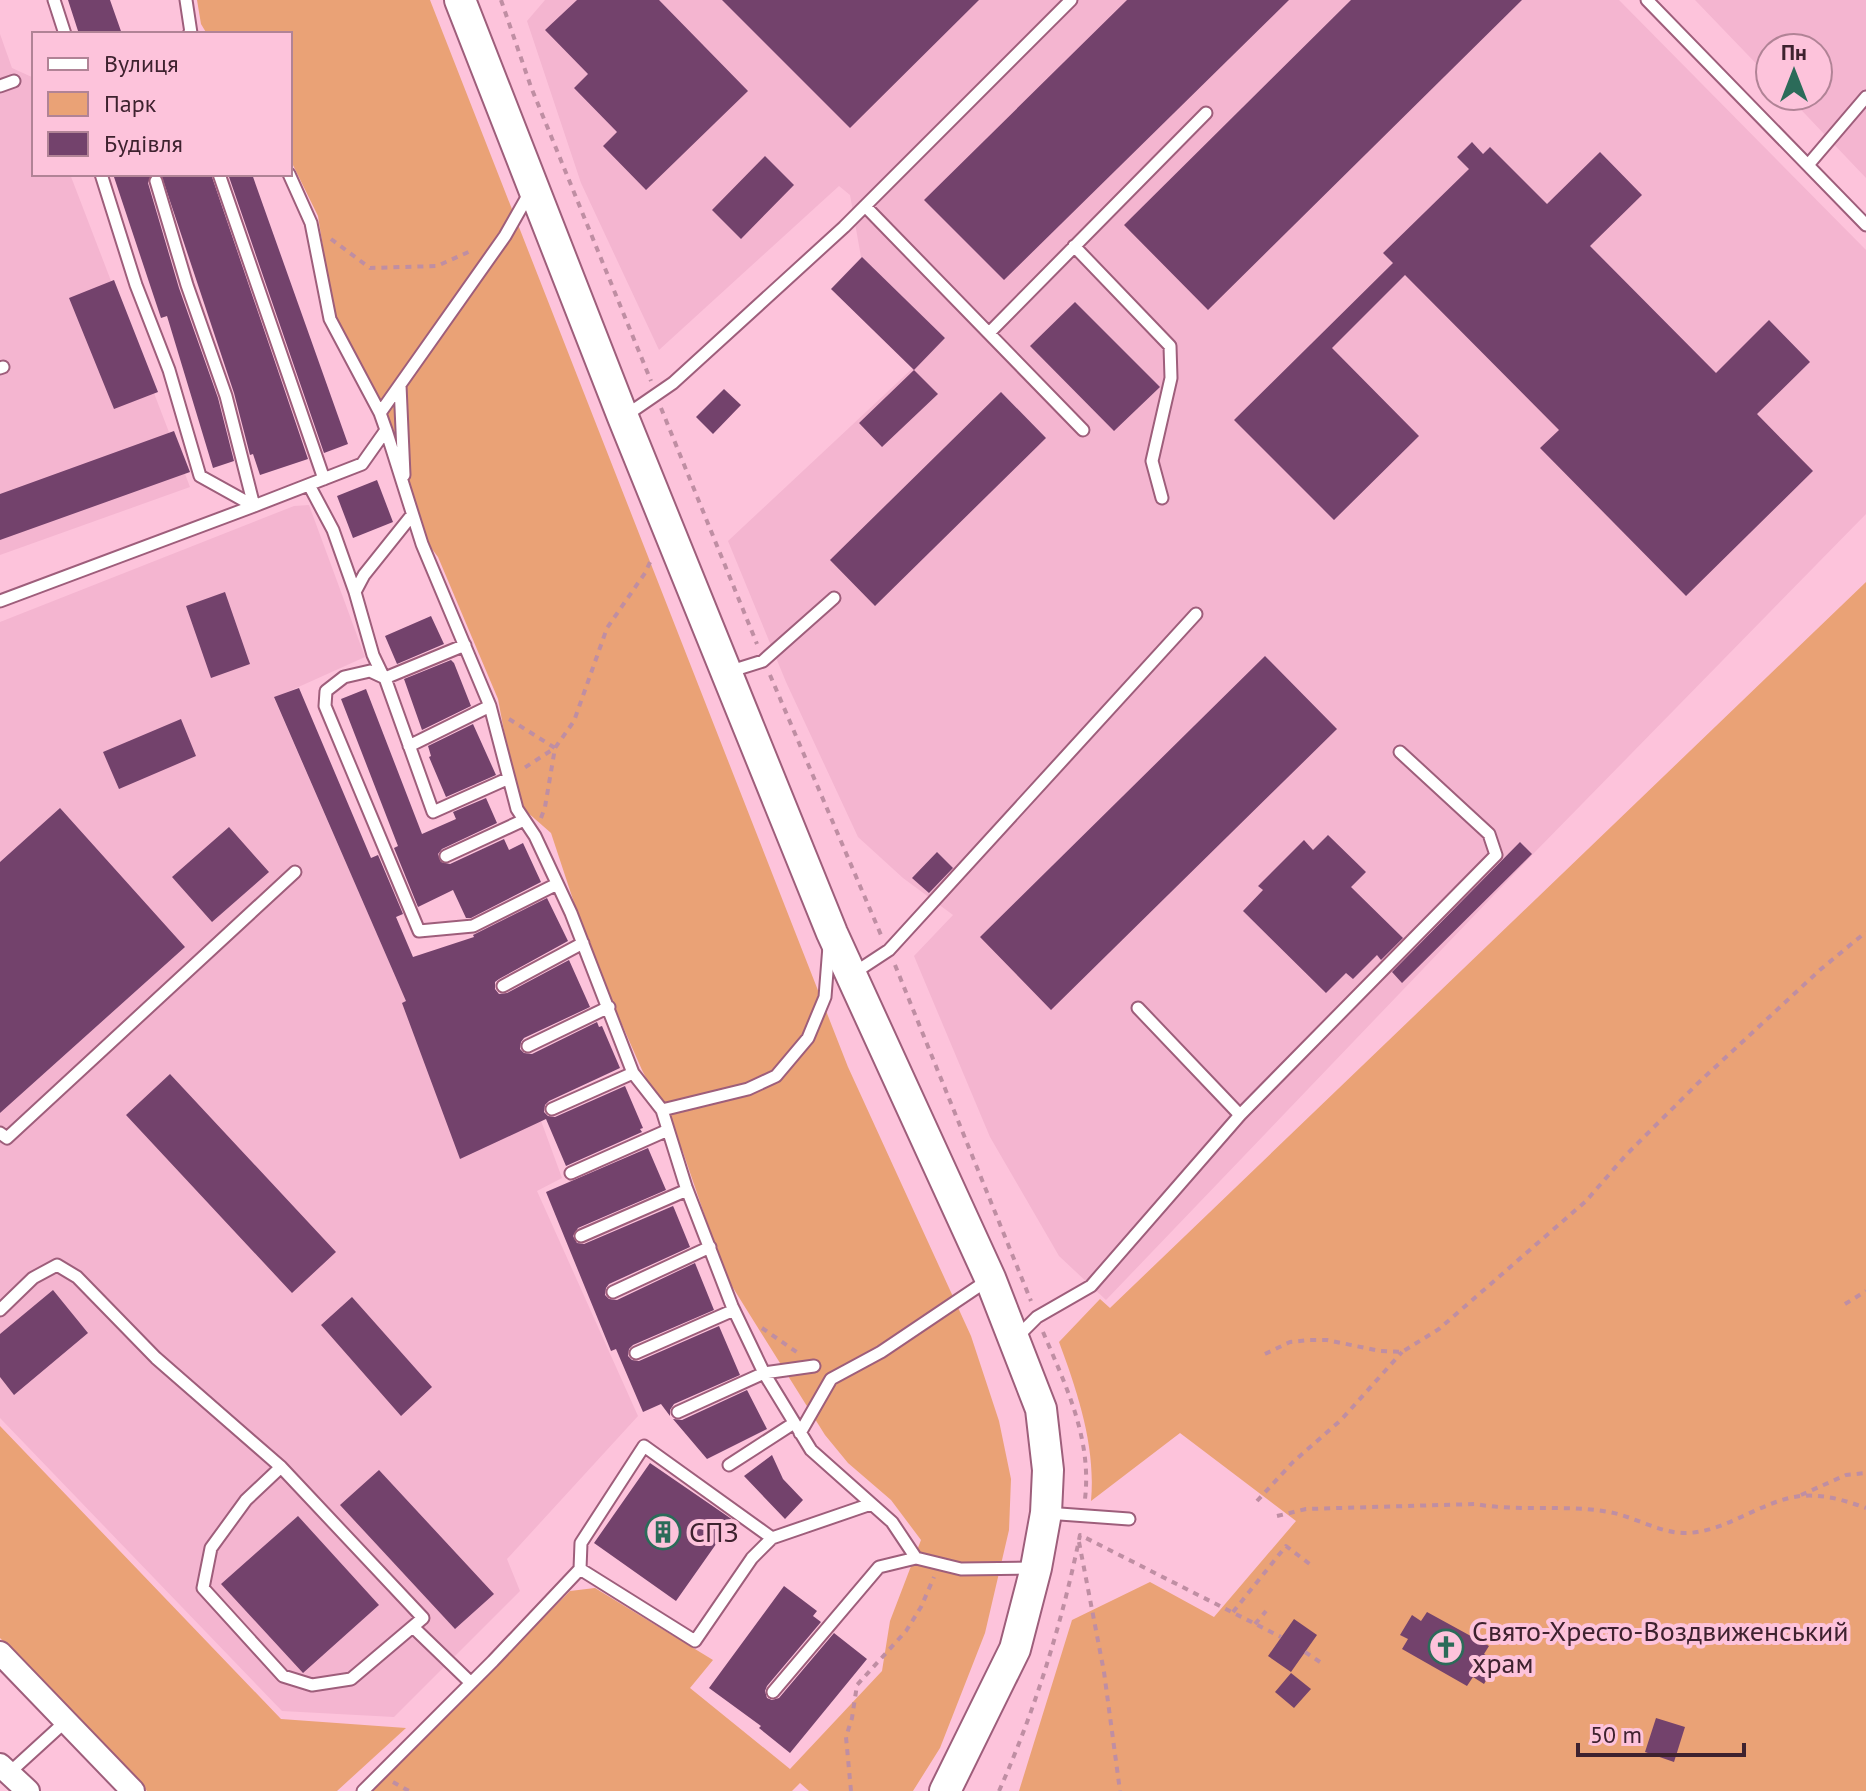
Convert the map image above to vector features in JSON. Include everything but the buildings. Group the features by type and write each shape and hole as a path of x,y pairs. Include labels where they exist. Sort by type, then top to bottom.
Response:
{"street":[{"path":"460,0 623,417 832,933 990,1278 1041,1409 1048,1470 1046,1513 1036,1568 1015,1649 945,1791"},
{"path":"0,1653 133,1791"},
{"path":"4,1769 28,1791"}],"lane":[{"path":"54,0 64,32"},
{"path":"186,0 190,32"},
{"path":"623,417 657,395 865,206 1071,0"},
{"path":"1647,0 1866,225"},
{"path":"0,86 14,81"},
{"path":"1808,165 1866,97"},
{"path":"989,333 1206,113"},
{"path":"102,176 136,285 169,370 200,476 254,506"},
{"path":"220,176 324,479"},
{"path":"290,176 311,223 330,319 380,413 412,515 490,706 517,809 535,836 583,943 633,1073 662,1110 687,1190 734,1310 764,1373 811,1450 892,1522 916,1558"},
{"path":"156,181 187,285 226,396 254,506"},
{"path":"380,413 505,236 534,186"},
{"path":"865,206 1083,430"},
{"path":"1074,246 1170,346 1171,378 1152,461 1162,498"},
{"path":"400,384 405,492"},
{"path":"0,601 362,464 386,430"},
{"path":"309,485 340,545 373,655 385,678 433,812 507,779"},
{"path":"355,592 364,575 412,515"},
{"path":"727,672 763,661 834,598"},
{"path":"850,976 889,950 1196,614"},
{"path":"465,645 385,678 370,671 344,677 326,691 325,706 419,931 473,926 557,884"},
{"path":"409,746 490,706"},
{"path":"1013,1341 1037,1317 1091,1286 1240,1115 1496,855 1489,834 1400,752"},
{"path":"446,856 524,820"},
{"path":"0,1133 7,1138 295,872"},
{"path":"662,1110 748,1089 776,1076 808,1038 825,997 832,933"},
{"path":"503,986 583,943"},
{"path":"528,1046 609,1007"},
{"path":"1138,1008 1240,1115"},
{"path":"552,1109 633,1073"},
{"path":"571,1173 668,1130"},
{"path":"581,1236 687,1190"},
{"path":"613,1292 710,1247"},
{"path":"0,1310 33,1278 57,1265 77,1277 156,1358 281,1467 423,1618 351,1679 312,1685 283,1676 203,1588 211,1548 246,1500 281,1467"},
{"path":"729,1465 797,1428 831,1379 881,1352 990,1278"},
{"path":"636,1353 734,1310"},
{"path":"678,1412 764,1373 814,1366"},
{"path":"363,1791 580,1569 581,1543 644,1446 772,1538"},
{"path":"580,1569 695,1641 752,1558 772,1538 871,1504"},
{"path":"1046,1513 1129,1519"},
{"path":"773,1692 879,1567 916,1558 961,1569 1036,1568"},
{"path":"413,1627 471,1683"},
{"path":"4,1769 66,1721"}],"path":[{"path":"501,0 531,87 763,661 889,950 1077,1417 1087,1459 1083,1517 1067,1601 1033,1709 999,1791"},
{"path":"311,223 370,268 437,266 505,236"},
{"path":"507,779 555,748 574,721 607,628 645,573 668,525"},
{"path":"490,706 555,748"},
{"path":"535,836 545,807 555,748"},
{"path":"1257,1501 1293,1462 1341,1420 1402,1352 1459,1312 1586,1201 1626,1155 1697,1084 1821,969 1866,932"},
{"path":"1845,1304 1866,1291"},
{"path":"734,1310 814,1366"},
{"path":"1265,1354 1290,1342 1310,1340 1402,1352"},
{"path":"1277,1516 1306,1509 1475,1504 1501,1509 1573,1507 1612,1512 1684,1533 1723,1525 1846,1475 1866,1473"},
{"path":"1799,1496 1833,1497 1866,1508"},
{"path":"1080,1537 1281,1637"},
{"path":"1080,1537 1104,1672 1120,1791"},
{"path":"1233,1612 1286,1546 1311,1565"},
{"path":"851,1791 846,1737 857,1685 906,1631 921,1607 939,1564"},
{"path":"1255,1624 1266,1611"},
{"path":"1305,1652 1323,1664"}],"shaded area":[{"path":"545,0 1619,0 1866,250 1866,514 1535,852 1106,1300 1059,1256 990,1137 914,956 953,915 903,878 858,837 786,682 728,541 945,338 861,257 850,195 839,186 659,350 581,183 527,21"},
{"path":"1695,0 1866,0 1866,178 1803,112 1834,112 1834,32 1754,32 1754,61"},
{"path":"0,34 12,68 32,77 32,176 71,176 190,487 0,555"},
{"path":"309,505 365,657 274,698 400,987 481,957 562,1178 537,1191 638,1416 507,1559 520,1591 394,1717 282,1711 0,1418 0,622 294,506"}],"green space":[{"path":"197,0 430,0 848,1067 971,1336 999,1421 1011,1479 1009,1530 985,1633 940,1748 913,1791 809,1791 800,1783 792,1791 373,1791 570,1591 595,1588 713,1660 690,1688 790,1769 882,1671 890,1621 921,1540 891,1500 848,1463 825,1435 725,1275 683,1152 642,1070 591,954 551,833 527,812 516,795 498,699 438,557 429,545 334,317 318,216 292,163 292,32 206,32 201,24"},
{"path":"1866,582 1866,1791 1019,1791 1072,1620 1150,1582 1214,1617 1296,1521 1180,1433 1091,1501 1088,1440 1079,1400 1059,1342 1100,1299 1110,1308"},
{"path":"0,1426 281,1719 406,1728 337,1791 147,1791 0,1638"}],"place":[{"name":"СПЗ","path":"663,1532"},
{"name":"Свято-Хресто-Воздвиженський храм","path":"1446,1647"}]}
